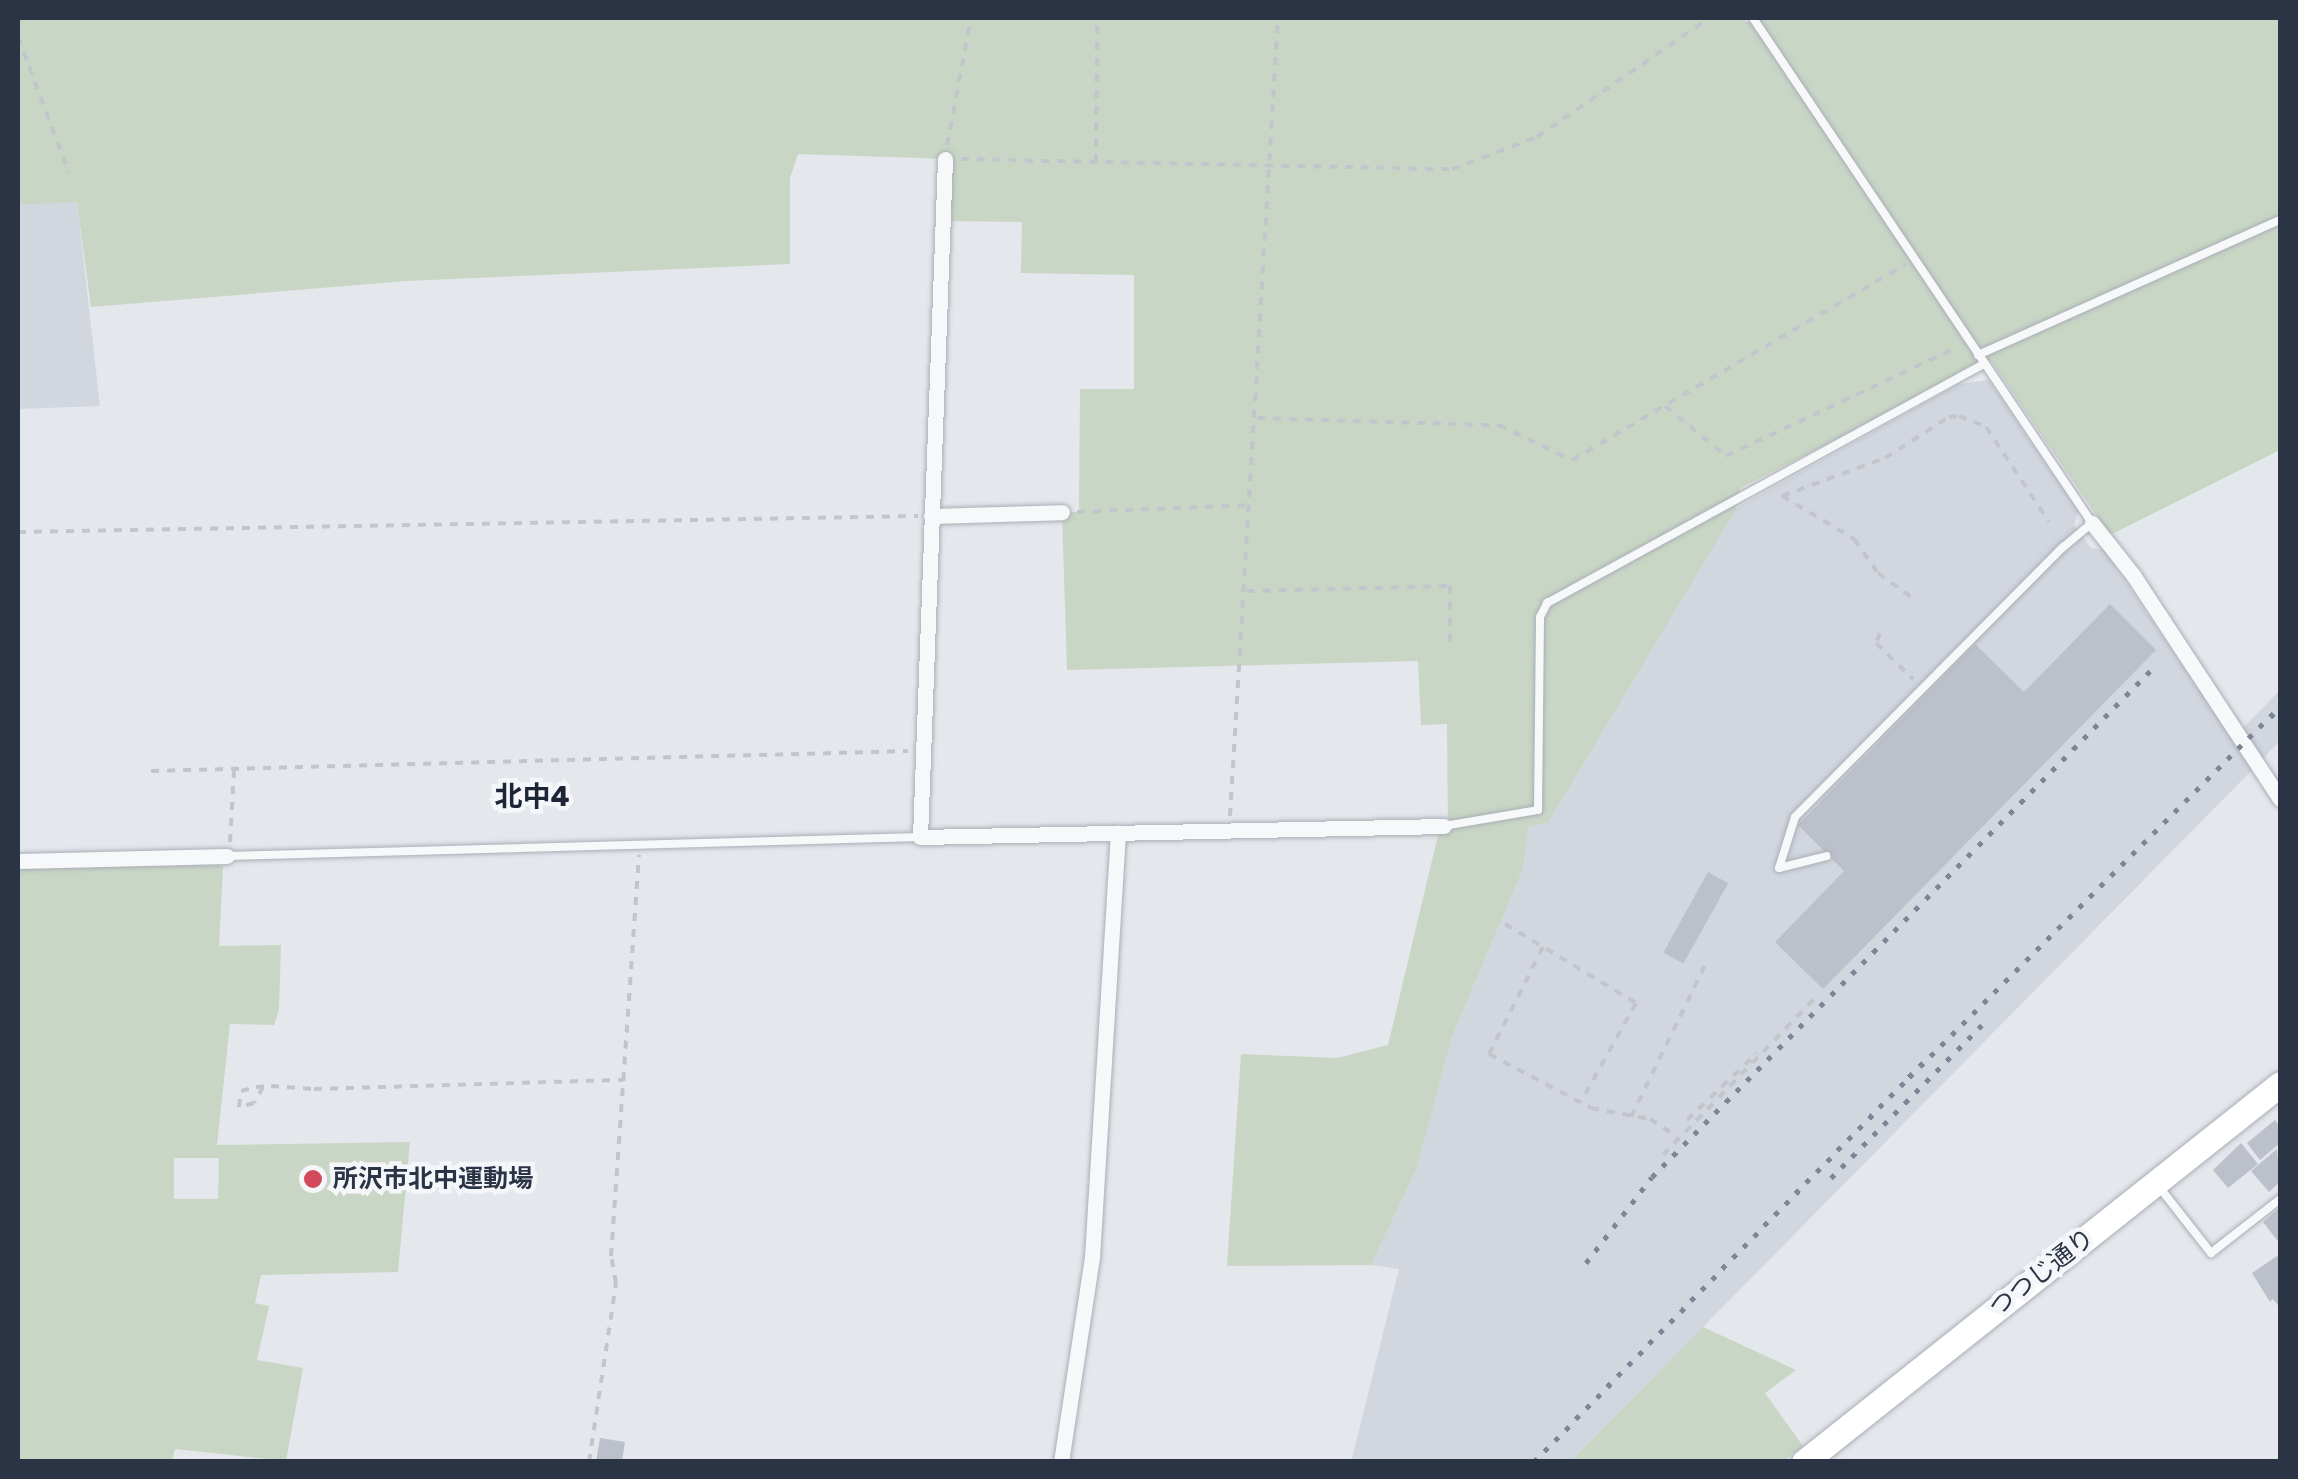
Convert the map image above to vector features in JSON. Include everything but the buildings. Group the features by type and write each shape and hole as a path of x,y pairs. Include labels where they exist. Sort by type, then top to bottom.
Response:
{"main road":[{"name":"つつじ通り","path":"1804,1462 2280,1084"}],"street":[{"path":"945,159 920,837 1444,826"},
{"path":"931,516 1062,512"},
{"path":"2092,523 2133,574 2279,792"},
{"path":"1061,1462 1092,1258 1118,833"},
{"path":"18,861 227,856"}],"lane":[{"path":"1754,18 2092,523 1795,817 1779,868 1827,856"},
{"path":"1444,826 1538,810 1540,617 1546,603 1981,360 2280,220"},
{"path":"227,856 920,837"},
{"path":"2156,1183 2212,1253 2280,1200"}],"path":[{"path":"971,18 945,159 1452,169 1537,137 1709,18"},
{"path":"1096,162 1097,18"},
{"path":"1229,831 1252,505 1278,18"},
{"path":"18,38 69,173"},
{"path":"1257,418 1499,425 1572,460 1914,259"},
{"path":"1664,406 1726,456 1970,342"},
{"path":"1917,601 1878,573 1854,539 1782,496 1885,458 1959,416 1986,427 2048,522"},
{"path":"1062,512 1252,505"},
{"path":"18,532 931,516"},
{"path":"1246,591 1450,586 1450,648"},
{"path":"1880,633 1876,643 1922,688"},
{"path":"151,771 923,750"},
{"path":"227,856 234,770"},
{"path":"589,1462 616,1283 611,1256 640,845"},
{"path":"1506,924 1636,1002 1581,1102"},
{"path":"1543,946 1489,1054 1603,1112 1650,1120 1678,1137"},
{"path":"1631,1117 1707,962"},
{"path":"1662,1155 1815,998 1687,1120"},
{"path":"263,1086 254,1103 238,1107 242,1092 263,1086 314,1090 624,1080"}],"shaded area":[{"path":"77,201 100,406 18,409 18,205"},
{"path":"1989,380 2078,511 2074,525 2091,548 2104,550 2253,769 1571,1461 1351,1462 1399,1269 1371,1265 1417,1168 1452,1037 1523,869 1529,826 1548,823 1736,508 1959,384"},
{"path":"2280,690 2280,741 2261,760 2241,730"}],"green space":[{"path":"18,18 1743,18 1746,22 1764,18 2280,18 2280,450 2110,535 1991,361 1740,488 1736,509 1548,823 1529,826 1523,869 1452,1037 1417,1168 1371,1265 1227,1266 1241,1054 1337,1058 1388,1045 1439,831 1448,830 1447,724 1421,725 1418,661 1067,670 1062,512 1079,512 1080,389 1134,389 1134,275 1021,273 1022,222 948,221 949,159 798,154 790,178 790,264 406,281 91,307 77,202 18,205"},
{"name":"所沢市北中運動場","path":"218,864 223,867 219,946 281,945 279,1010 274,1025 230,1024 217,1145 410,1142 398,1272 261,1275 255,1303 269,1306 257,1360 303,1368 286,1461 175,1449 172,1461 18,1461 18,869","holes":["174,1158 219,1158 218,1199 174,1199"]},
{"path":"1703,1327 1796,1370 1765,1393 1803,1446 1784,1461 1571,1461"}],"railway":[{"path":"1586,1263 1652,1177 2155,666"},
{"path":"1534,1462 1909,1077 2280,707"},
{"path":"1831,1178 1982,1025"}],"place":[{"name":"所沢市北中運動場","path":"313,1179"}],"district":[{"name":"北中4","path":"532,797"}]}
